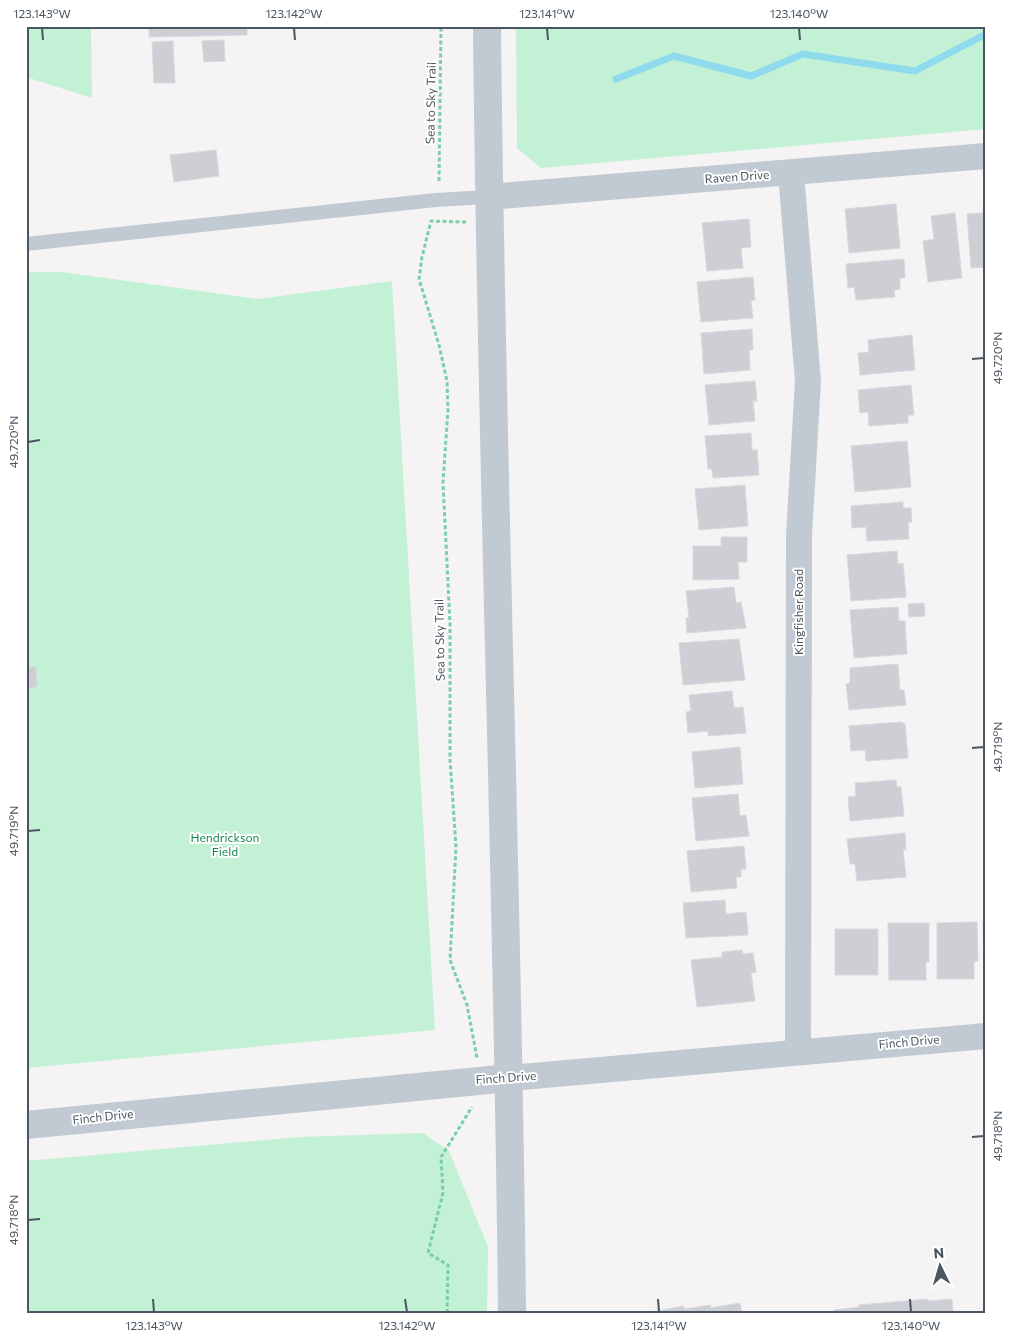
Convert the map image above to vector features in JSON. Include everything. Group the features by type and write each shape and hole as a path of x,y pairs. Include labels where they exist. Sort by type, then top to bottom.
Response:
{"street":[{"path":"487,26 488,197 510,1078 512,1313"},
{"name":"Raven Drive","path":"488,197 986,156"},
{"name":"Kingfisher Road","path":"791,173 808,381 799,536 798,1052"},
{"name":"Finch Drive","path":"26,1125 510,1078 986,1036"}],"lane":[{"path":"26,244 436,200 488,197"}],"path":[{"name":"Sea to Sky Trail","path":"439,181 442,26"},
{"name":"Sea to Sky Trail","path":"474,222 431,221 422,257 419,279 439,345 447,381 448,409 443,483 450,624 450,759 456,848 450,960 467,1004 477,1060"},
{"path":"447,1313 448,1265 428,1253 443,1193 441,1157 477,1099"}],"green space":[{"path":"26,26 91,26 92,98 26,77"},
{"path":"516,26 986,26 986,129 541,168 517,148"},
{"name":"Hendrickson Field","path":"26,272 62,272 258,299 392,281 435,1030 26,1068"},
{"path":"423,1133 449,1151 488,1247 487,1313 26,1313 26,1161 299,1137"}],"building":[{"path":"149,26 247,26 247,35 149,37"},
{"path":"224,40 225,61 204,62 202,41"},
{"path":"173,41 175,83 154,83 152,42"},
{"path":"216,150 219,176 174,182 170,155"},
{"path":"896,204 900,248 849,253 845,209"},
{"path":"986,206 986,267 971,268 967,214 984,213 983,207"},
{"path":"955,213 962,278 928,282 923,241 934,239 931,216"},
{"path":"749,219 751,247 741,248 743,268 707,271 702,223"},
{"path":"904,259 905,278 900,278 900,289 894,290 895,297 856,300 854,287 848,288 846,264"},
{"path":"753,277 755,300 751,301 753,318 701,322 697,282"},
{"path":"752,329 753,350 749,350 750,370 704,374 701,333"},
{"path":"912,335 915,370 860,375 858,353 869,352 868,340"},
{"path":"755,381 757,401 753,401 755,421 709,425 705,385"},
{"path":"911,385 914,415 908,415 908,423 869,426 868,412 860,413 858,390"},
{"path":"751,433 752,450 757,450 759,475 713,478 712,469 708,469 705,436"},
{"path":"907,441 911,487 855,492 851,446"},
{"path":"745,485 748,526 699,530 695,489"},
{"path":"903,502 903,508 911,508 912,522 908,522 909,539 867,541 866,527 852,528 851,506"},
{"path":"721,537 747,537 747,562 738,562 739,579 693,580 693,546 721,546"},
{"path":"897,551 898,564 903,563 906,597 851,601 847,555"},
{"path":"734,587 736,603 741,602 746,628 687,633 686,618 689,618 686,591"},
{"path":"924,603 925,616 909,617 908,604"},
{"path":"898,607 899,621 905,621 907,654 854,658 850,610"},
{"path":"739,639 745,680 683,685 679,643"},
{"path":"898,664 900,690 904,690 906,705 849,710 846,684 850,683 850,668"},
{"path":"26,667 36,667 37,687 26,688"},
{"path":"732,691 734,708 743,707 746,733 708,736 708,731 688,733 686,712 691,711 689,695"},
{"path":"901,722 905,724 908,758 866,761 865,750 851,751 849,726"},
{"path":"740,747 743,784 695,788 692,752"},
{"path":"896,780 897,787 901,787 904,816 850,821 848,797 856,796 855,783"},
{"path":"738,794 740,816 746,815 749,836 696,841 692,798"},
{"path":"905,833 906,850 903,850 906,877 857,881 855,864 850,864 847,839"},
{"path":"744,846 746,869 741,869 741,877 736,877 737,888 691,892 687,851"},
{"path":"725,900 726,914 746,912 748,935 686,938 683,903"},
{"path":"977,922 978,961 974,962 974,979 937,979 937,923"},
{"path":"983,922 986,922 986,978 984,978"},
{"path":"888,923 929,923 929,962 926,962 926,980 889,980"},
{"path":"835,929 878,929 878,975 835,975"},
{"path":"742,950 743,954 753,953 756,972 751,973 755,1001 697,1007 691,960 722,957 722,952"},
{"path":"928,1299 928,1301 952,1299 953,1313 834,1313 834,1310 859,1307 859,1305"},
{"path":"740,1303 742,1313 647,1313 684,1306 684,1309 711,1305 710,1308"}],"waterway":[{"path":"616,79 674,56 751,76 803,54 915,71 986,34"}]}
